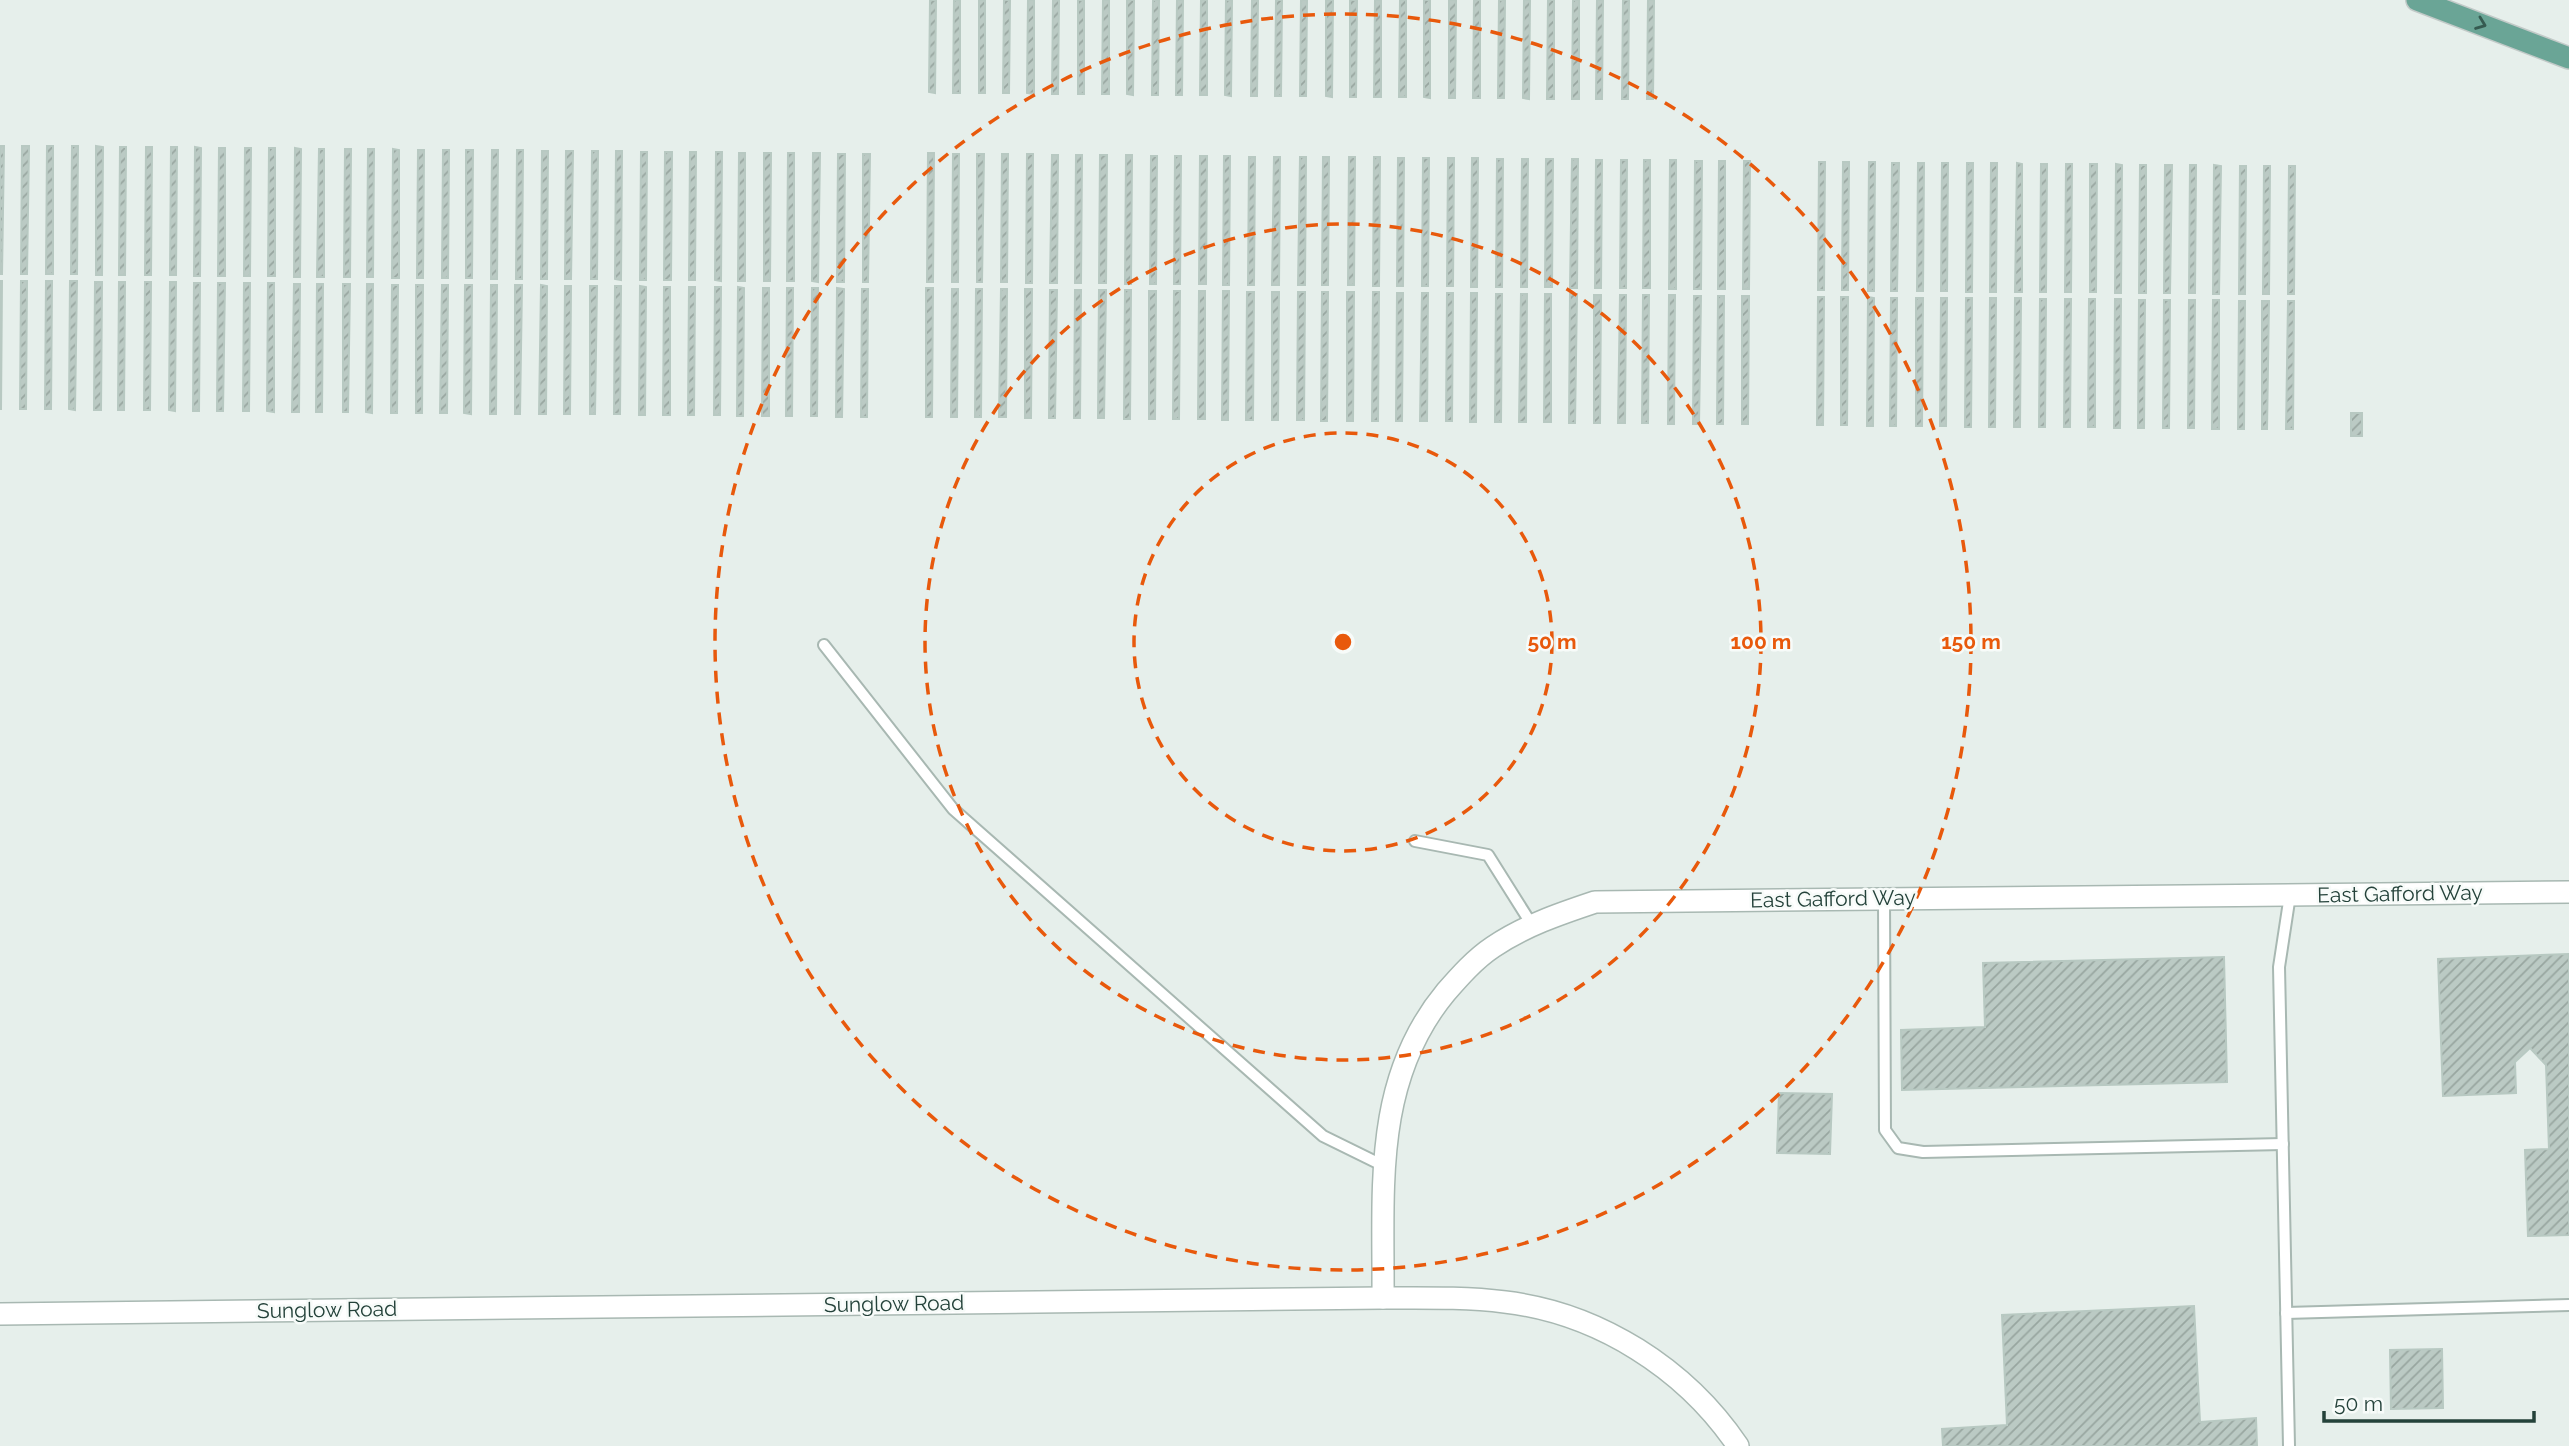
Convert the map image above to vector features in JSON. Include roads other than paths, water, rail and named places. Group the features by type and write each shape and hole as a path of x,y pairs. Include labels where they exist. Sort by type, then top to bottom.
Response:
{"main road":[{"path":"2417,0 2569,58"}],"street":[{"name":"East Gafford Way","path":"1383,1298 1387,1125 1396,1084 1413,1042 1433,1008 1460,975 1491,948 1532,925 1595,902 2569,892"},
{"name":"Sunglow Road","path":"0,1314 1383,1298 1449,1298 1507,1302 1565,1315 1619,1338 1661,1364 1703,1402 1738,1446"}],"lane":[{"path":"824,645 953,809 1323,1136 1384,1166"},
{"path":"1415,841 1488,855 1532,925"},
{"path":"2289,1446 2279,967 2290,895"},
{"path":"1884,899 1885,1130 1898,1148 1923,1152 2283,1144"},
{"path":"2286,1313 2569,1305"}]}
